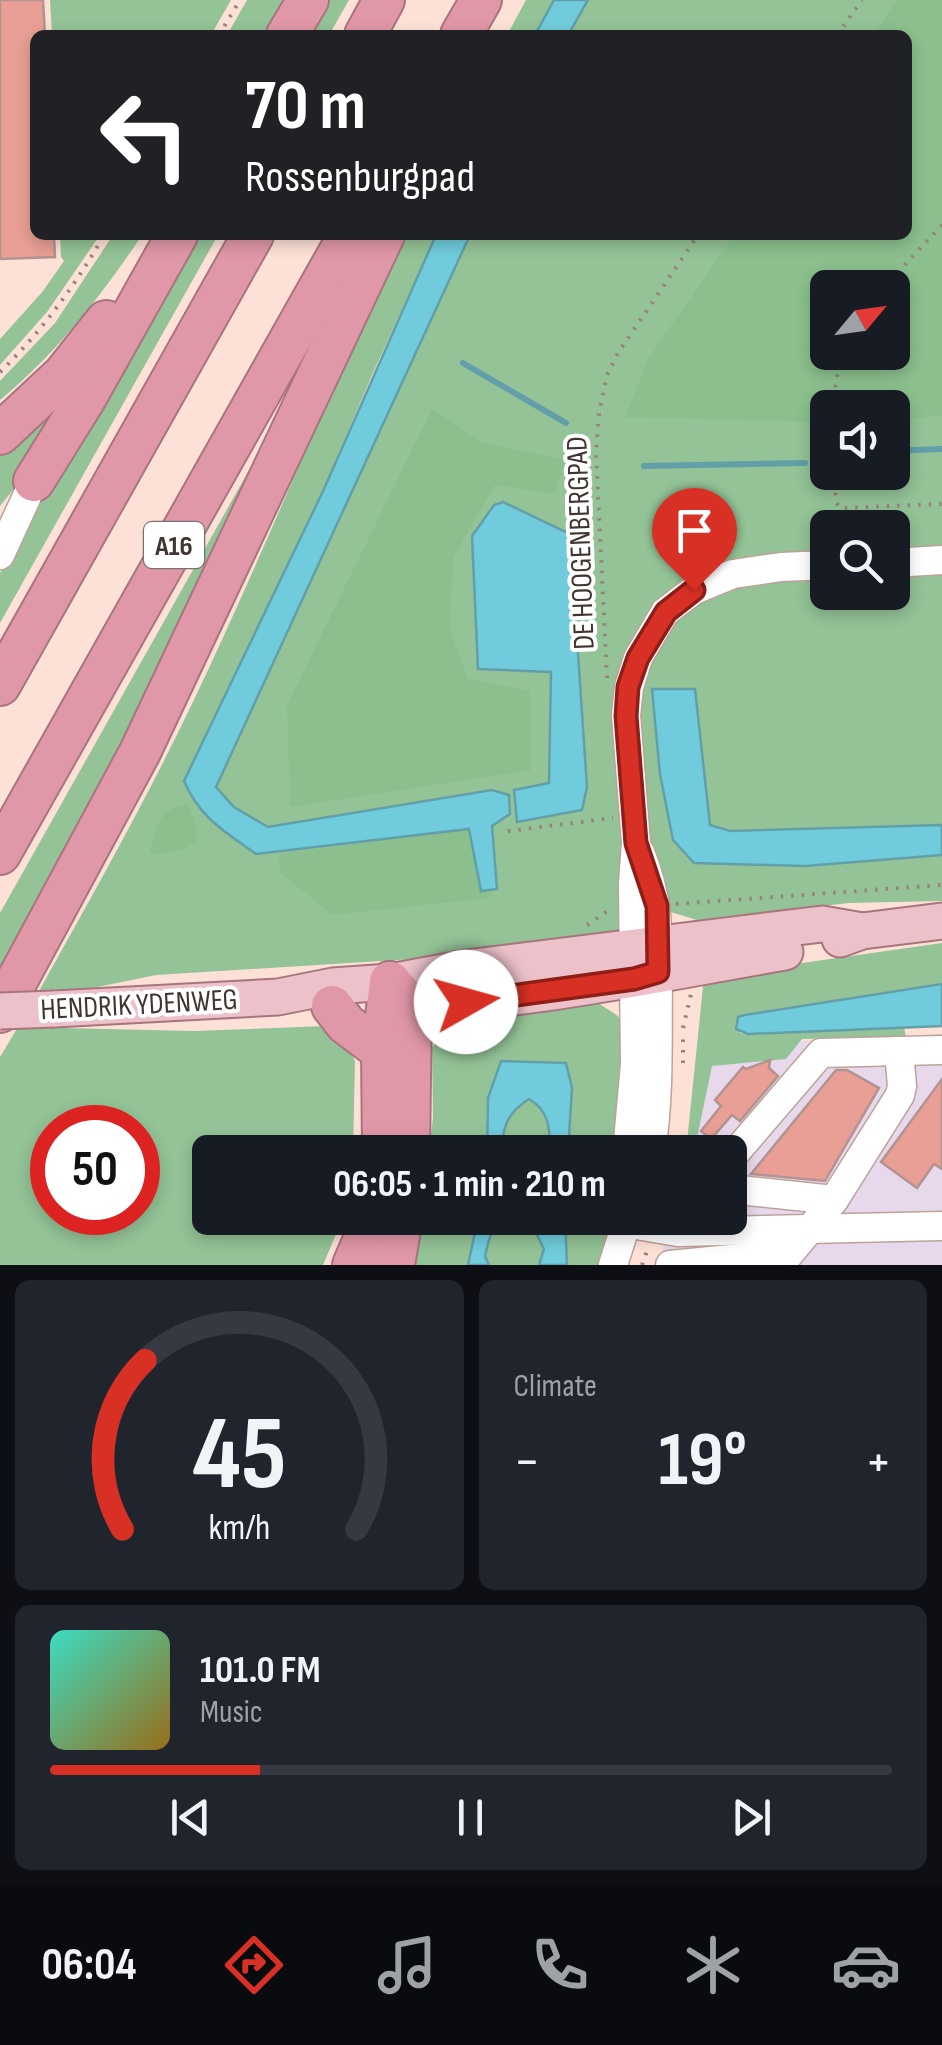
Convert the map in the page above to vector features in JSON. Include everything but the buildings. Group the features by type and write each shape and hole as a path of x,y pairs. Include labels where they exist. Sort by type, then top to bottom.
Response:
{"highway":[{"path":"290,30 308,0"},
{"path":"368,30 384,0"},
{"path":"464,30 481,0"},
{"path":"488,30 500,0"},
{"path":"0,434 82,354 161,240"},
{"path":"34,481 174,240"},
{"path":"0,685 249,240"},
{"name":"A16","path":"0,854 346,240"},
{"name":"A16","path":"0,1012 140,752 382,240"},
{"path":"383,1135 382,1052 395,998"},
{"path":"395,998 407,1135"},
{"path":"332,1006 346,1024 382,1052"},
{"path":"353,1265 366,1235"},
{"path":"394,1265 399,1235"}],"main road":[{"name":"HENDRIK YDENWEG","path":"278,997 332,1006 661,959 822,924 862,931 942,922"},
{"name":"HENDRIK YDENWEG","path":"0,1012 278,997 333,986 395,998"}],"street":[{"path":"0,513 34,481"},
{"path":"0,555 34,481"},
{"path":"910,562 942,560"},
{"path":"652,1135 661,959 657,906 628,826 628,687 638,658 666,612 694,590 734,574 810,565"},
{"path":"629,1135 636,1064 661,959"},
{"path":"747,1139 821,1052 942,1050"},
{"path":"670,1265 784,1259 834,1200 900,1095 899,1051"},
{"path":"747,1191 834,1200"},
{"path":"747,1231 942,1226"},
{"path":"613,1265 621,1235"}],"path":[{"path":"223,30 240,0"},
{"path":"841,30 862,0"},
{"path":"900,270 942,225"},
{"path":"0,372 28,345 78,282 101,240"},
{"name":"DE HOOGENBERGPAD","path":"607,683 596,452 599,413 618,353 695,240"},
{"path":"835,490 840,508 942,504"},
{"path":"508,831 628,826"},
{"path":"681,1075 683,1029 694,985 661,959 685,904 942,885"}],"shaded area":[{"path":"942,1034 942,1265 657,1265 667,1235 747,1235 747,1135 690,1135 708,1046"}],"green space":[{"path":"50,0 231,0 214,30 52,30"},
{"path":"247,0 285,0 267,30 230,30"},
{"path":"327,0 349,0 332,30 310,30"},
{"path":"526,0 554,0 538,30 510,30"},
{"path":"581,0 942,0 942,839 785,865 942,855 942,901 849,903 697,920 664,910 629,920 618,939 492,954 156,975 83,990 39,991 192,704 402,240 434,240 372,375 202,776 456,240 912,240 912,30 565,30"},
{"path":"897,0 942,0 942,415 910,420 910,390 810,390 810,422 625,417 648,359 731,240 912,240 912,30 876,30"},
{"path":"60,240 97,240 47,312 0,365 0,339 43,291 64,261"},
{"path":"110,240 139,240 77,323 0,400 0,381 55,323"},
{"path":"190,240 215,240 0,623 0,573"},
{"path":"63,390 39,458 0,506 0,444"},
{"path":"289,399 177,649 0,993 0,913"},
{"path":"432,409 481,442 566,460 554,494 495,485 454,556 449,627 468,679 530,691 531,770 290,807 287,705"},
{"path":"188,804 197,829 196,843 153,855 150,850 161,819 171,809"},
{"path":"469,829 481,891 490,891 489,898 332,915 281,873 278,854"},
{"path":"942,943 942,984 738,1017 740,1033 748,1034 904,1027 906,1037 802,1039 786,1059 712,1066 698,1135 688,1135 704,977"},
{"path":"595,1001 618,1016 629,1043 616,1135 569,1135 572,1088 566,1063 488,1098 487,1135 431,1135 432,1048 447,1026 476,1015"},
{"path":"325,1026 346,1039 355,1061 353,1135 192,1135 192,1235 336,1235 323,1265 0,1265 0,1057 18,1027 194,1031"},
{"path":"529,1099 536,1104 545,1115 549,1135 503,1135 516,1109"},
{"path":"418,1235 474,1235 468,1265 412,1265"},
{"path":"491,1235 537,1235 544,1249 539,1265 489,1265 485,1257"},
{"path":"566,1235 608,1235 600,1265 567,1265"}],"water":[{"path":"554,0 588,0 571,30 538,30"},
{"path":"434,240 468,240 216,787 234,807 268,827 492,790 509,795 510,814 492,826 497,889 481,891 469,829 256,854 205,814 184,781 324,489"},
{"path":"503,502 570,534 587,787 582,810 517,822 514,790 549,783 551,672 478,669 472,536 494,505"},
{"path":"652,689 695,689 710,825 730,831 942,825 942,855 805,866 694,863 673,840 660,774"},
{"path":"942,984 942,1026 748,1034 736,1029 738,1017 745,1015"},
{"path":"501,1061 566,1063 572,1088 569,1135 549,1135 545,1115 529,1099 507,1121 503,1135 487,1135 488,1098"},
{"path":"474,1235 491,1235 485,1256 489,1265 468,1265"},
{"path":"537,1235 566,1235 567,1265 539,1265 544,1249"}],"waterway":[{"path":"463,363 566,423"},
{"path":"910,450 942,449"},
{"path":"644,466 805,463"}],"route":[{"path":"466,1002 634,979 658,972 657,906 636,843 626,716 628,687 654,628 666,612 694,590"}]}
